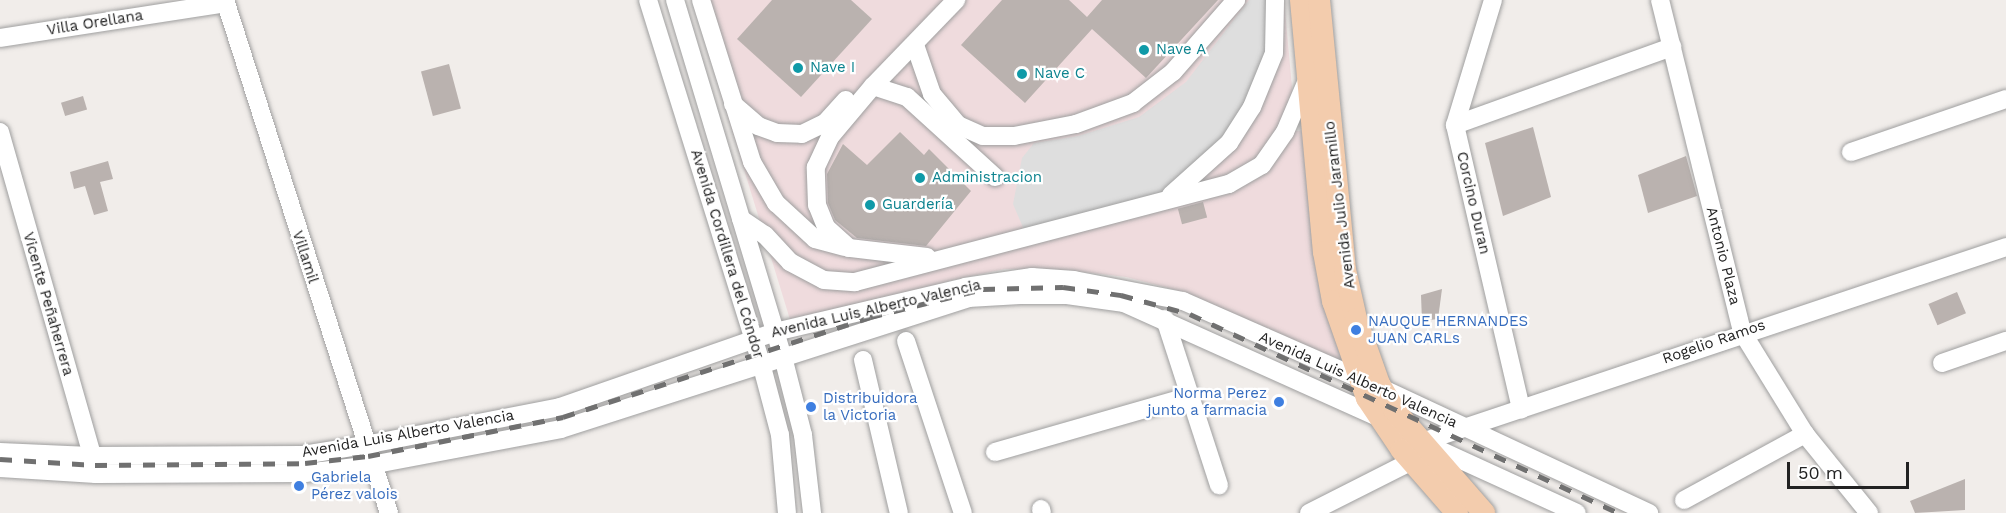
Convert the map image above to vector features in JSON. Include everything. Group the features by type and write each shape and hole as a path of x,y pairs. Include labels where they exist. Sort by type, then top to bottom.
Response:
{"main road":[{"name":"Avenida Julio Jaramillo","path":"1300,0 1324,252 1333,301 1359,379 1380,418 1484,513"},
{"name":"Avenida Julio Jaramillo","path":"1319,0 1345,270 1356,319 1381,388 1417,451 1457,513"}],"street":[{"name":"Avenida Cordillera del Cóndor","path":"648,0 780,435 787,513"},
{"name":"Avenida Cordillera del Cóndor","path":"675,0 783,357 803,435 812,513"},
{"path":"701,0 752,162 776,203 815,239 882,255 946,258"},
{"path":"733,104 758,126 777,134 802,134 825,123 939,0"},
{"path":"849,248 826,227 816,204 816,167 830,137 873,86 956,0"},
{"path":"915,45 932,94 958,125 983,136 1014,136 1076,124 1133,103 1173,72 1236,0"},
{"path":"1161,202 1190,181 1229,143 1252,108 1274,53 1275,0"},
{"name":"Corcino Duran","path":"1493,0 1455,125 1521,409"},
{"name":"Antonio Plaza","path":"1660,0 1742,332 1805,434 1869,513"},
{"name":"Villa Orellana","path":"0,38 225,1"},
{"name":"Villamil","path":"225,1 371,465 389,513"},
{"path":"1455,125 1672,47"},
{"path":"741,219 765,235 790,262 824,280 855,282 1229,184 1262,165 1285,132 1308,78"},
{"path":"873,86 907,97 995,177"},
{"path":"1851,152 2006,99"},
{"name":"Vicente Peñaherrera","path":"0,132 96,474"},
{"name":"Rogelio Ramos","path":"1309,513 1462,427 1521,409 1742,332 2006,247"},
{"name":"Avenida Luis Alberto Valencia","path":"0,452 90,456 303,455 365,445 560,407 691,365 752,338 965,287 1032,277 1074,279 1183,301 1381,388 1649,513"},
{"name":"Avenida Luis Alberto Valencia","path":"0,468 96,474 305,473 371,465 561,429 760,363 968,298 1067,295 1124,303 1166,319 1380,418"},
{"path":"1166,319 1219,485"},
{"path":"906,341 963,513"},
{"path":"1942,363 2006,341"},
{"path":"863,360 899,513"},
{"path":"995,452 1190,396"},
{"path":"1684,500 1805,434"},
{"name":"Avenida Luis Alberto Valencia","path":"1417,451 1577,513"}],"shaded area":[{"path":"692,0 1284,0 1296,131 1313,130 1352,362 1337,361 1176,290 1126,277 1066,270 1005,269 953,280 792,326"},
{"path":"1249,0 1275,0 1277,9 1252,107 1161,202 1027,237 1013,204 1022,158 1034,143 1078,136 1139,117 1186,82"}],"building":[{"name":"Nave I","path":"772,0 851,0 872,19 801,97 737,39"},
{"path":"1002,0 1069,0 1087,17 1102,0 1218,0 1146,78 1092,29 1025,103 961,45"},
{"path":"449,64 461,108 433,116 421,72"},
{"path":"83,96 87,109 65,116 61,103"},
{"path":"1533,127 1551,197 1503,216 1485,143"},
{"path":"900,132 924,155 929,149 971,191 926,246 857,238 835,220 828,203 827,174 843,144 867,165"},
{"path":"1686,156 1697,196 1648,213 1638,175"},
{"path":"108,161 113,179 100,182 108,211 94,215 85,186 74,189 70,172"},
{"path":"1203,202 1207,217 1182,224 1178,209"},
{"path":"1442,289 1438,319 1422,321 1421,295"},
{"path":"1957,292 1966,313 1937,325 1928,304"},
{"path":"1965,479 1965,510 1915,513 1910,501"}],"railway":[{"path":"0,459 95,465 305,463 368,456 563,417 870,317 983,289 1063,287 1121,295 1190,314 1618,513"}],"place":[{"name":"Nave A","path":"1144,50"},
{"name":"Nave I","path":"798,68"},
{"name":"Nave C","path":"1022,74"},
{"name":"Administracion","path":"920,178"},
{"name":"Guardería","path":"870,205"},
{"name":"NAUQUE HERNANDES JUAN CARLs","path":"1356,330"},
{"name":"Norma Perez junto a farmacia","path":"1279,402"},
{"name":"Distribuidora la Victoria","path":"811,407"},
{"name":"Gabriela Pérez valois","path":"299,486"}]}
